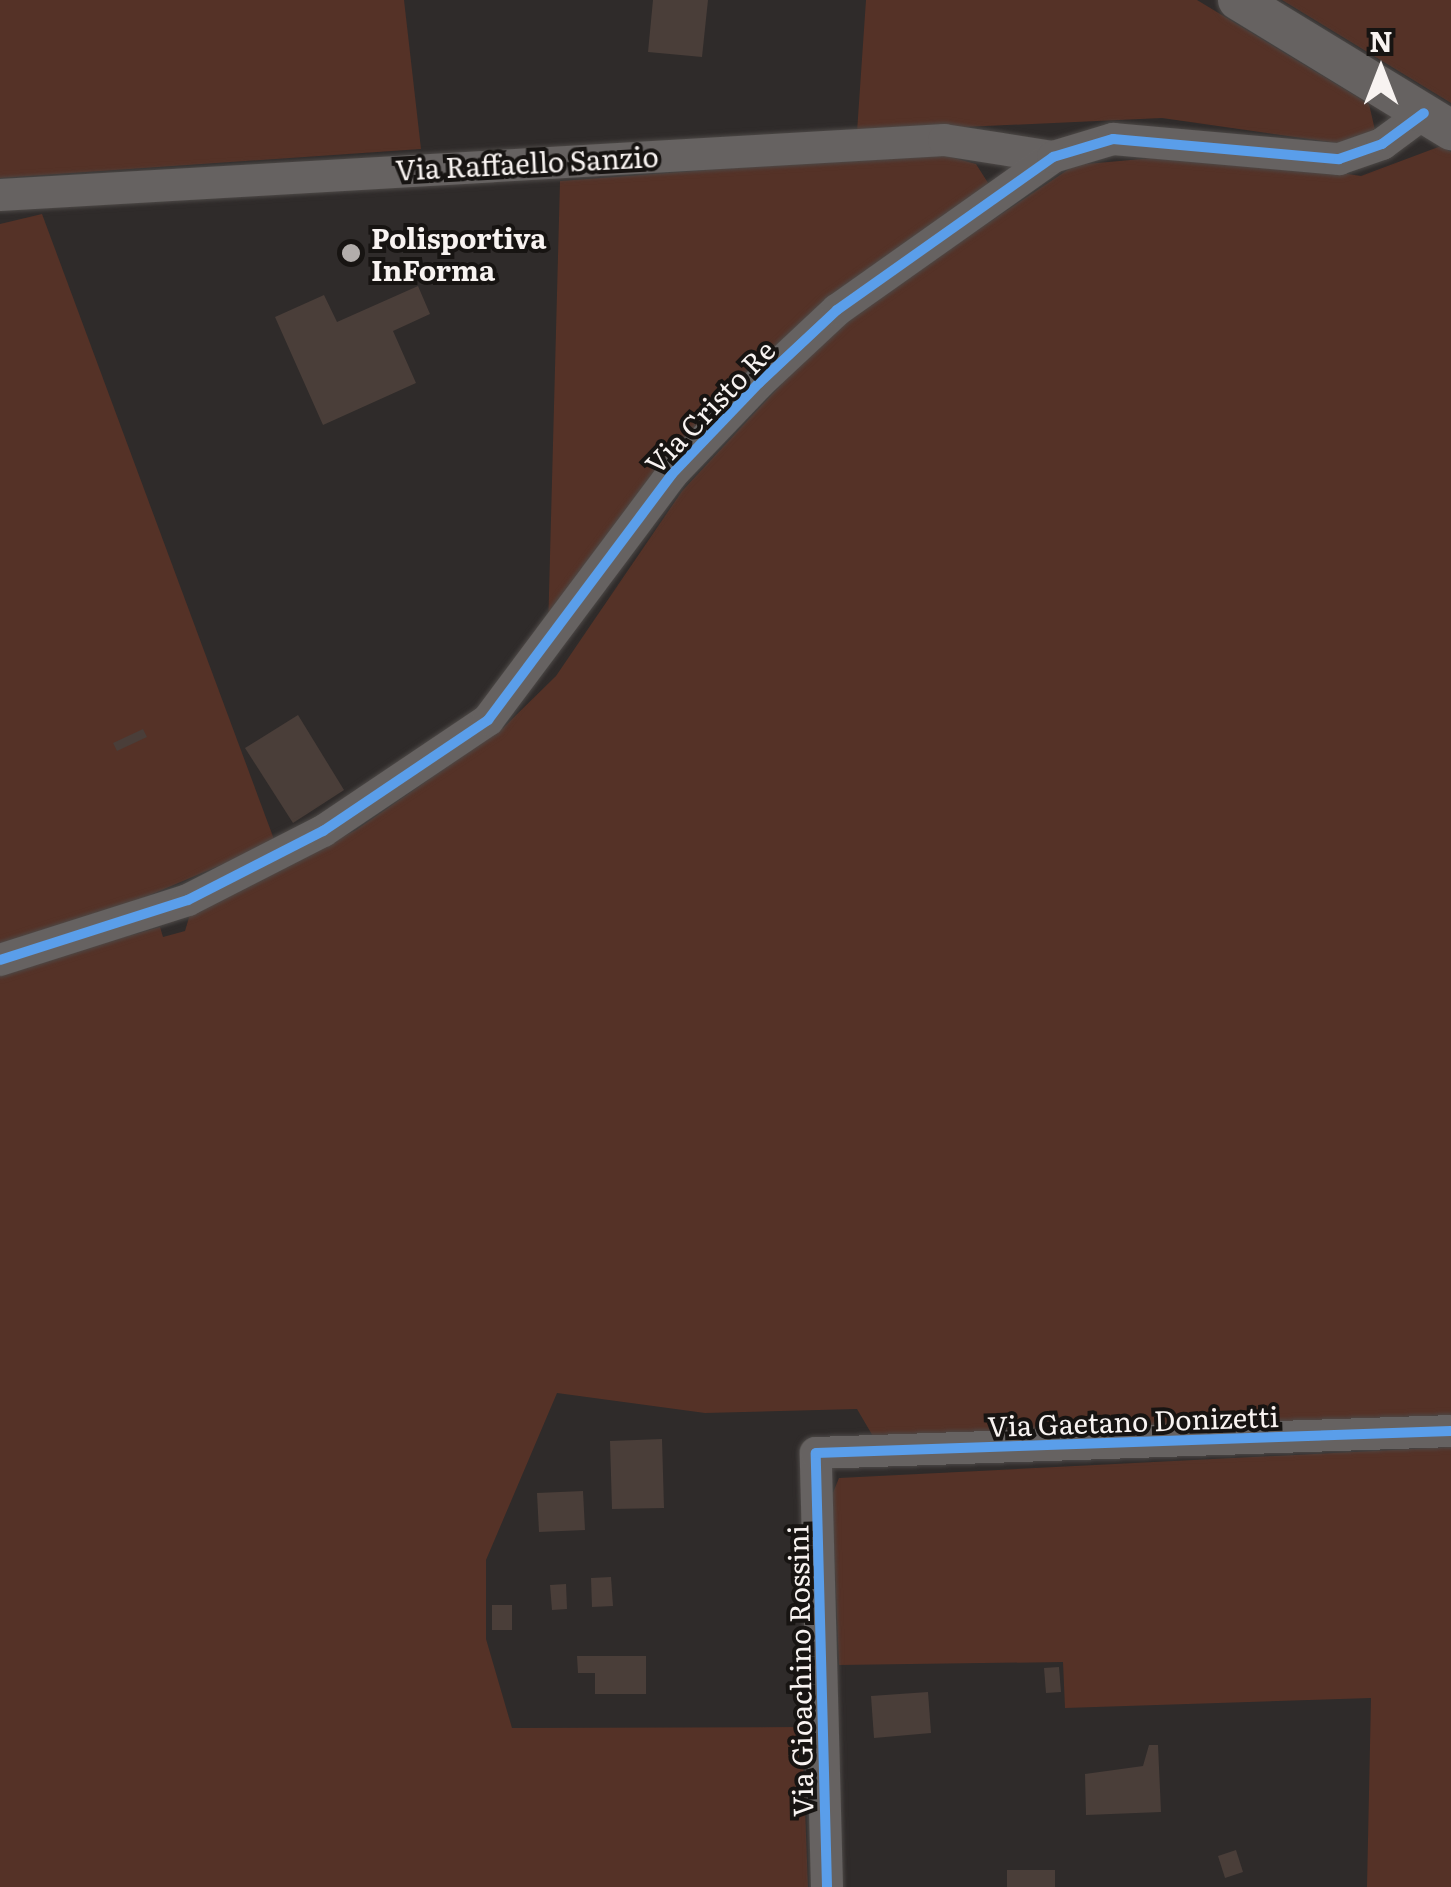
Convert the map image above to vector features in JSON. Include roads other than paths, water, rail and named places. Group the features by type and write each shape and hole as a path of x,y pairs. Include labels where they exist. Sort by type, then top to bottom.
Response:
{"street":[{"path":"1238,0 1437,121"},
{"name":"Via Cristo Re","path":"0,960 188,900 322,831 488,720 672,474 759,383 837,310 1053,157 1114,139 1340,159 1437,121"},
{"name":"Via Raffaello Sanzio","path":"0,195 944,140 1053,157"},
{"name":"Via Gaetano Donizetti","path":"816,1454 1451,1431"},
{"name":"Via Gioachino Rossini","path":"816,1454 827,1887"}],"place":[{"name":"Polisportiva InForma","path":"351,253"}]}
